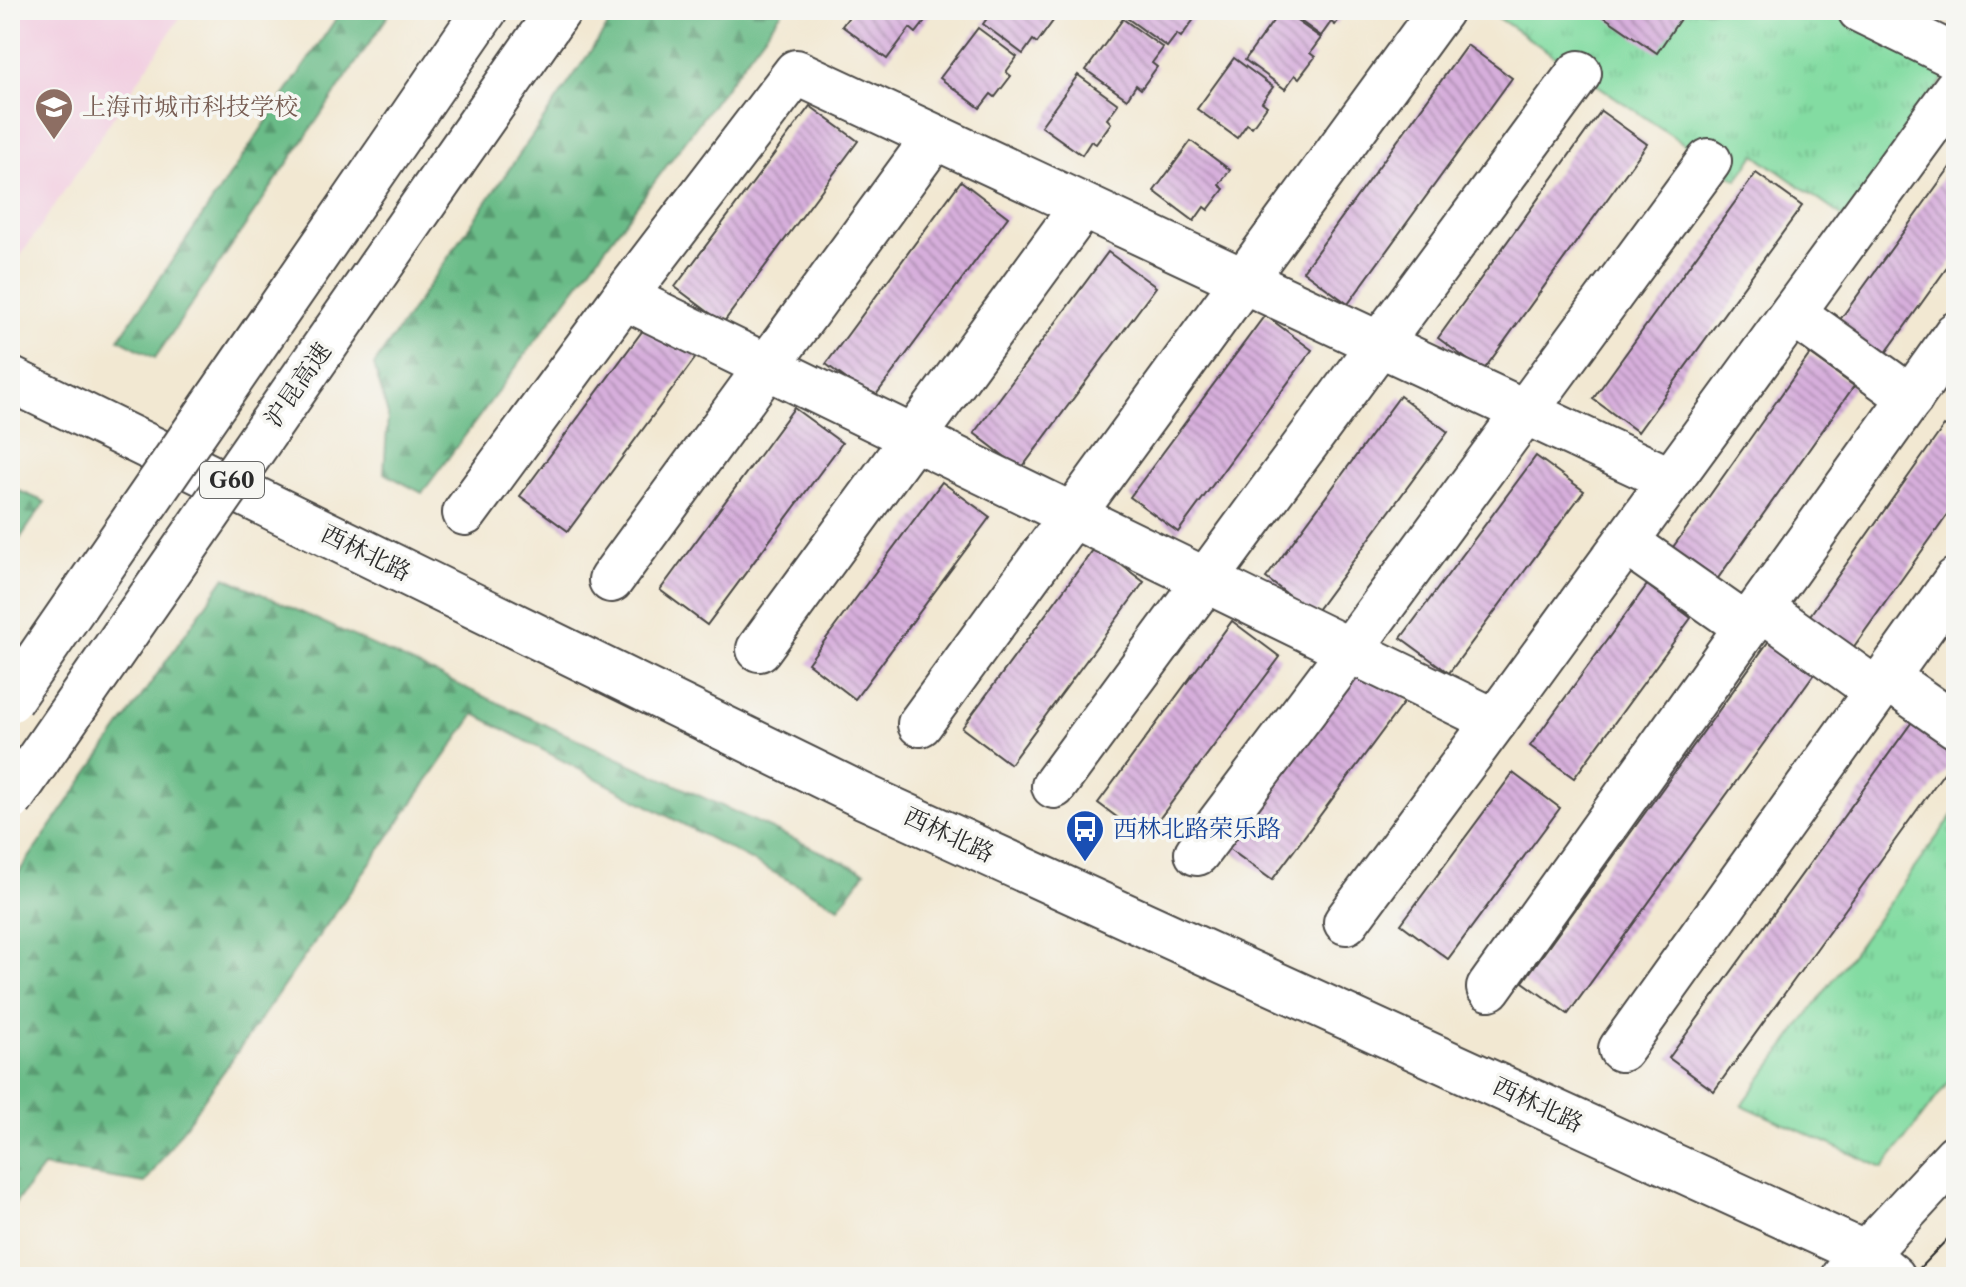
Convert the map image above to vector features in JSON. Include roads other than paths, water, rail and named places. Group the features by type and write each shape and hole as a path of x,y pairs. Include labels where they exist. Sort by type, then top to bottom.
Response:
{"main road":[{"name":"G60","path":"10,700 485,10"},
{"name":"沪昆高速","path":"10,800 559,10"},
{"path":"920,724 1441,10"},
{"path":"1860,10 1956,57"},
{"path":"465,513 624,297 796,72 1671,480"},
{"path":"1054,786 1579,73"},
{"path":"1346,922 1956,89"},
{"path":"611,580 934,138"},
{"path":"1197,853 1709,161"},
{"path":"759,649 1082,207"},
{"path":"624,297 1495,721"},
{"path":"1793,313 1911,398"},
{"path":"1489,988 1956,334"},
{"name":"西林北路","path":"10,379 865,797 1867,1269"},
{"path":"1626,542 1754,617 1956,726"},
{"path":"1621,1049 1956,580"},
{"path":"1867,1269 1956,1156"}],"tram line":[{"path":"1911,1277 1956,1230"},
{"path":"1953,1277 1956,1274"}],"place":[{"name":"上海市城市科技学校","path":"54,141"},
{"name":"西林北路荣乐路","path":"1085,863"}]}
